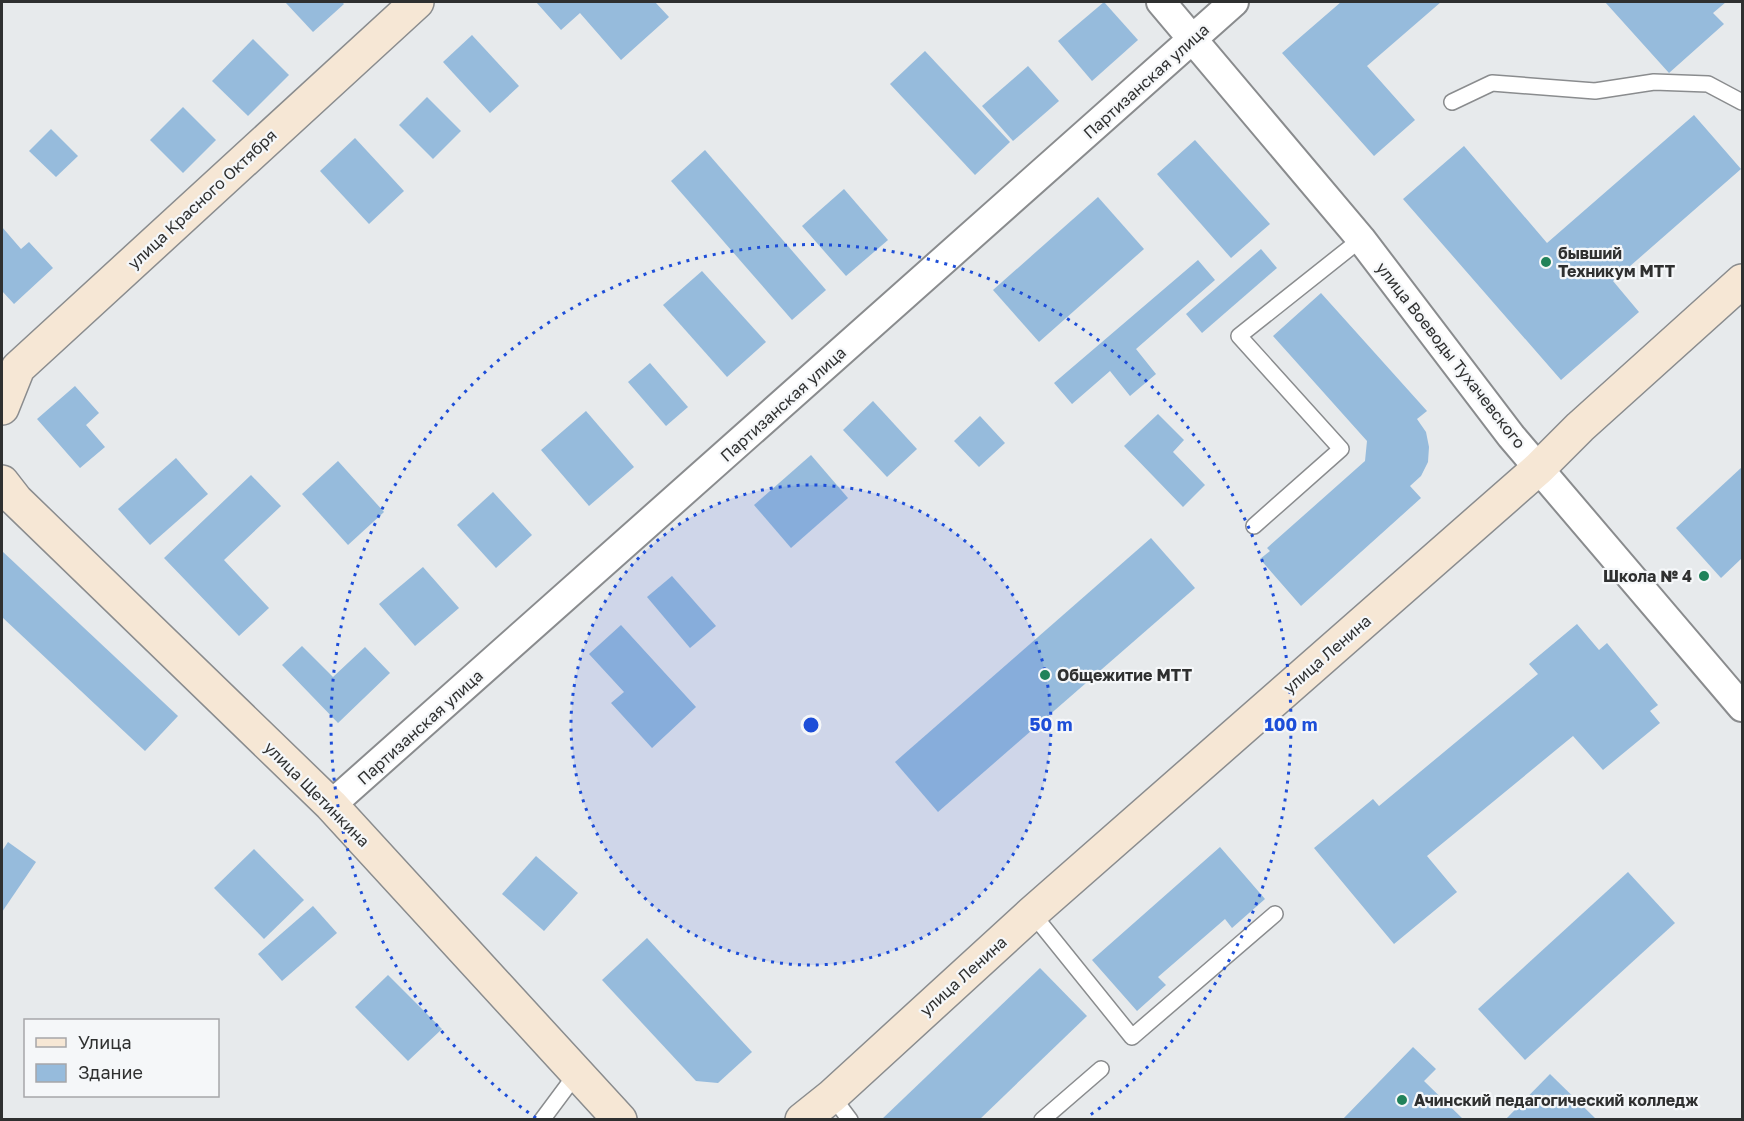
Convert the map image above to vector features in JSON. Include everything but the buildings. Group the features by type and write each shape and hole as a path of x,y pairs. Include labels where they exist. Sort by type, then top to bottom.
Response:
{"main road":[{"name":"улица Красного Октября","path":"2,408 18,368 417,2"},
{"name":"улица Ленина","path":"802,1119 841,1108 1032,913 1539,468 1580,427 1743,281"},
{"name":"улица Щетинкина","path":"2,482 16,500 331,805 620,1119"}],"street":[{"name":"улица Воеводы Тухачевского","path":"1161,2 1361,239 1511,436 1743,707"},
{"name":"Партизанская улица","path":"331,805 1234,2"}],"lane":[{"path":"1452,102 1492,83 1595,91 1654,82 1708,84 1743,102"},
{"path":"1254,526 1341,449 1239,336 1361,239"},
{"path":"1032,913 1132,1037 1275,914"},
{"path":"1042,1119 1101,1069"},
{"path":"542,1119 577,1073"}],"place":[{"name":"бывший Техникум МТТ","path":"1546,262"},
{"name":"Школа № 4","path":"1704,576"},
{"name":"Общежитие МТТ","path":"1045,675"},
{"name":"Ачинский педагогический колледж","path":"1402,1100"}]}
